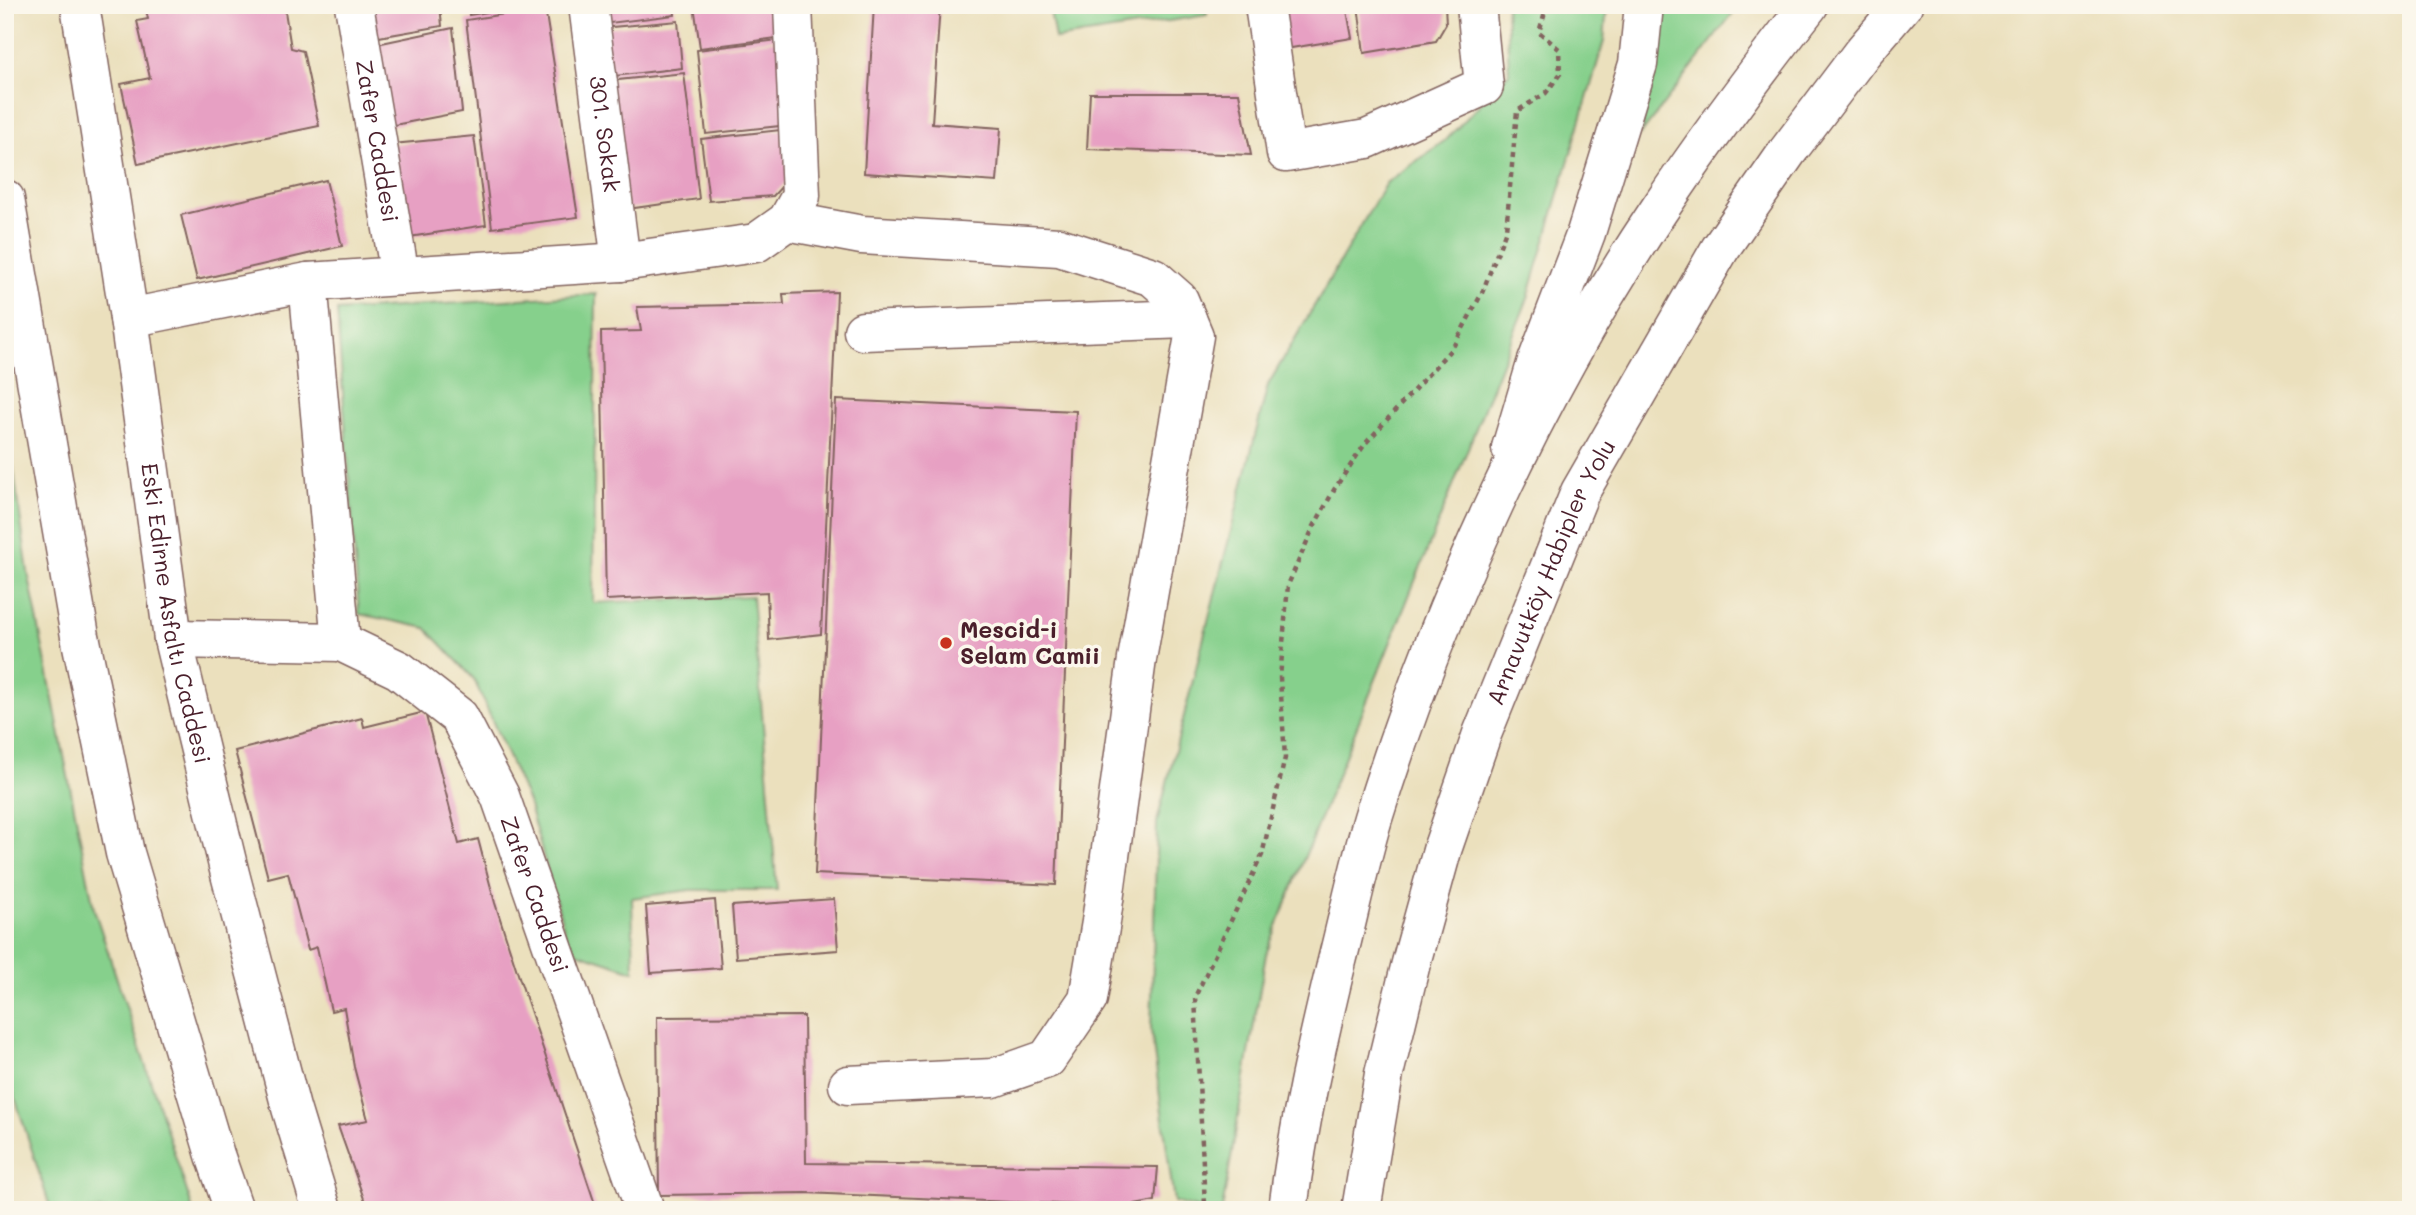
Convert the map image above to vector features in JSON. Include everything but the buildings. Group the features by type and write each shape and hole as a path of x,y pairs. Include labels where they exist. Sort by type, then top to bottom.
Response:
{"main road":[{"name":"Eski Edirne Asfaltı Caddesi","path":"80,5 129,318 173,639 243,926 291,1108 322,1210"},
{"name":"Zafer Caddesi","path":"354,5 400,276"},
{"name":"301. Sokak","path":"588,5 621,262"},
{"path":"129,318 308,282 621,262 756,243 787,221 801,196 793,5"},
{"path":"1264,5 1286,153 1367,139 1483,86 1476,5"},
{"path":"1496,498 1536,364 1586,233 1638,64 1644,5"},
{"path":"1288,1210 1307,1083 1372,820 1419,683 1496,498 1535,420 1595,312 1658,211 1741,93 1810,5"},
{"name":"Arnavutköy Habipler Yolu","path":"1361,1210 1384,1074 1443,847 1482,734 1580,492 1720,249 1861,53 1903,5"},
{"path":"5,199 80,636 125,853 215,1155 234,1210"},
{"path":"787,221 862,235 1059,247 1153,277 1180,300 1194,336 1137,659 1088,999 1047,1059 993,1077 848,1085"},
{"path":"308,282 341,642"},
{"path":"863,331 1187,320"},
{"name":"Zafer Caddesi","path":"173,639 341,642 399,670 459,717 500,796 645,1210"}],"path":[{"path":"1222,1210 1203,1208 1195,996 1262,855 1285,758 1280,678 1288,585 1313,528 1335,488 1365,444 1453,347 1482,293 1506,230 1517,111 1546,93 1560,74 1559,50 1539,32 1547,5"},
{"path":"5,1198 9,1210"}],"green space":[{"path":"1049,5 1206,5 1207,15 1055,39"},
{"path":"1506,5 1607,5 1604,41 1528,298 1266,954 1222,1210 1203,1210 1174,1202 1151,1030 1157,822 1268,385 1386,183 1447,139 1509,73"},
{"path":"1659,5 1739,5 1642,133"},
{"path":"596,294 593,603 752,596 777,890 690,890 632,898 634,971 570,950 528,802 474,679 426,628 359,614 337,311"},
{"path":"5,409 28,572 94,909 193,1210 51,1210 5,1066"}],"place":[{"name":"Mescid-i Selam Camii","path":"946,643"}]}
